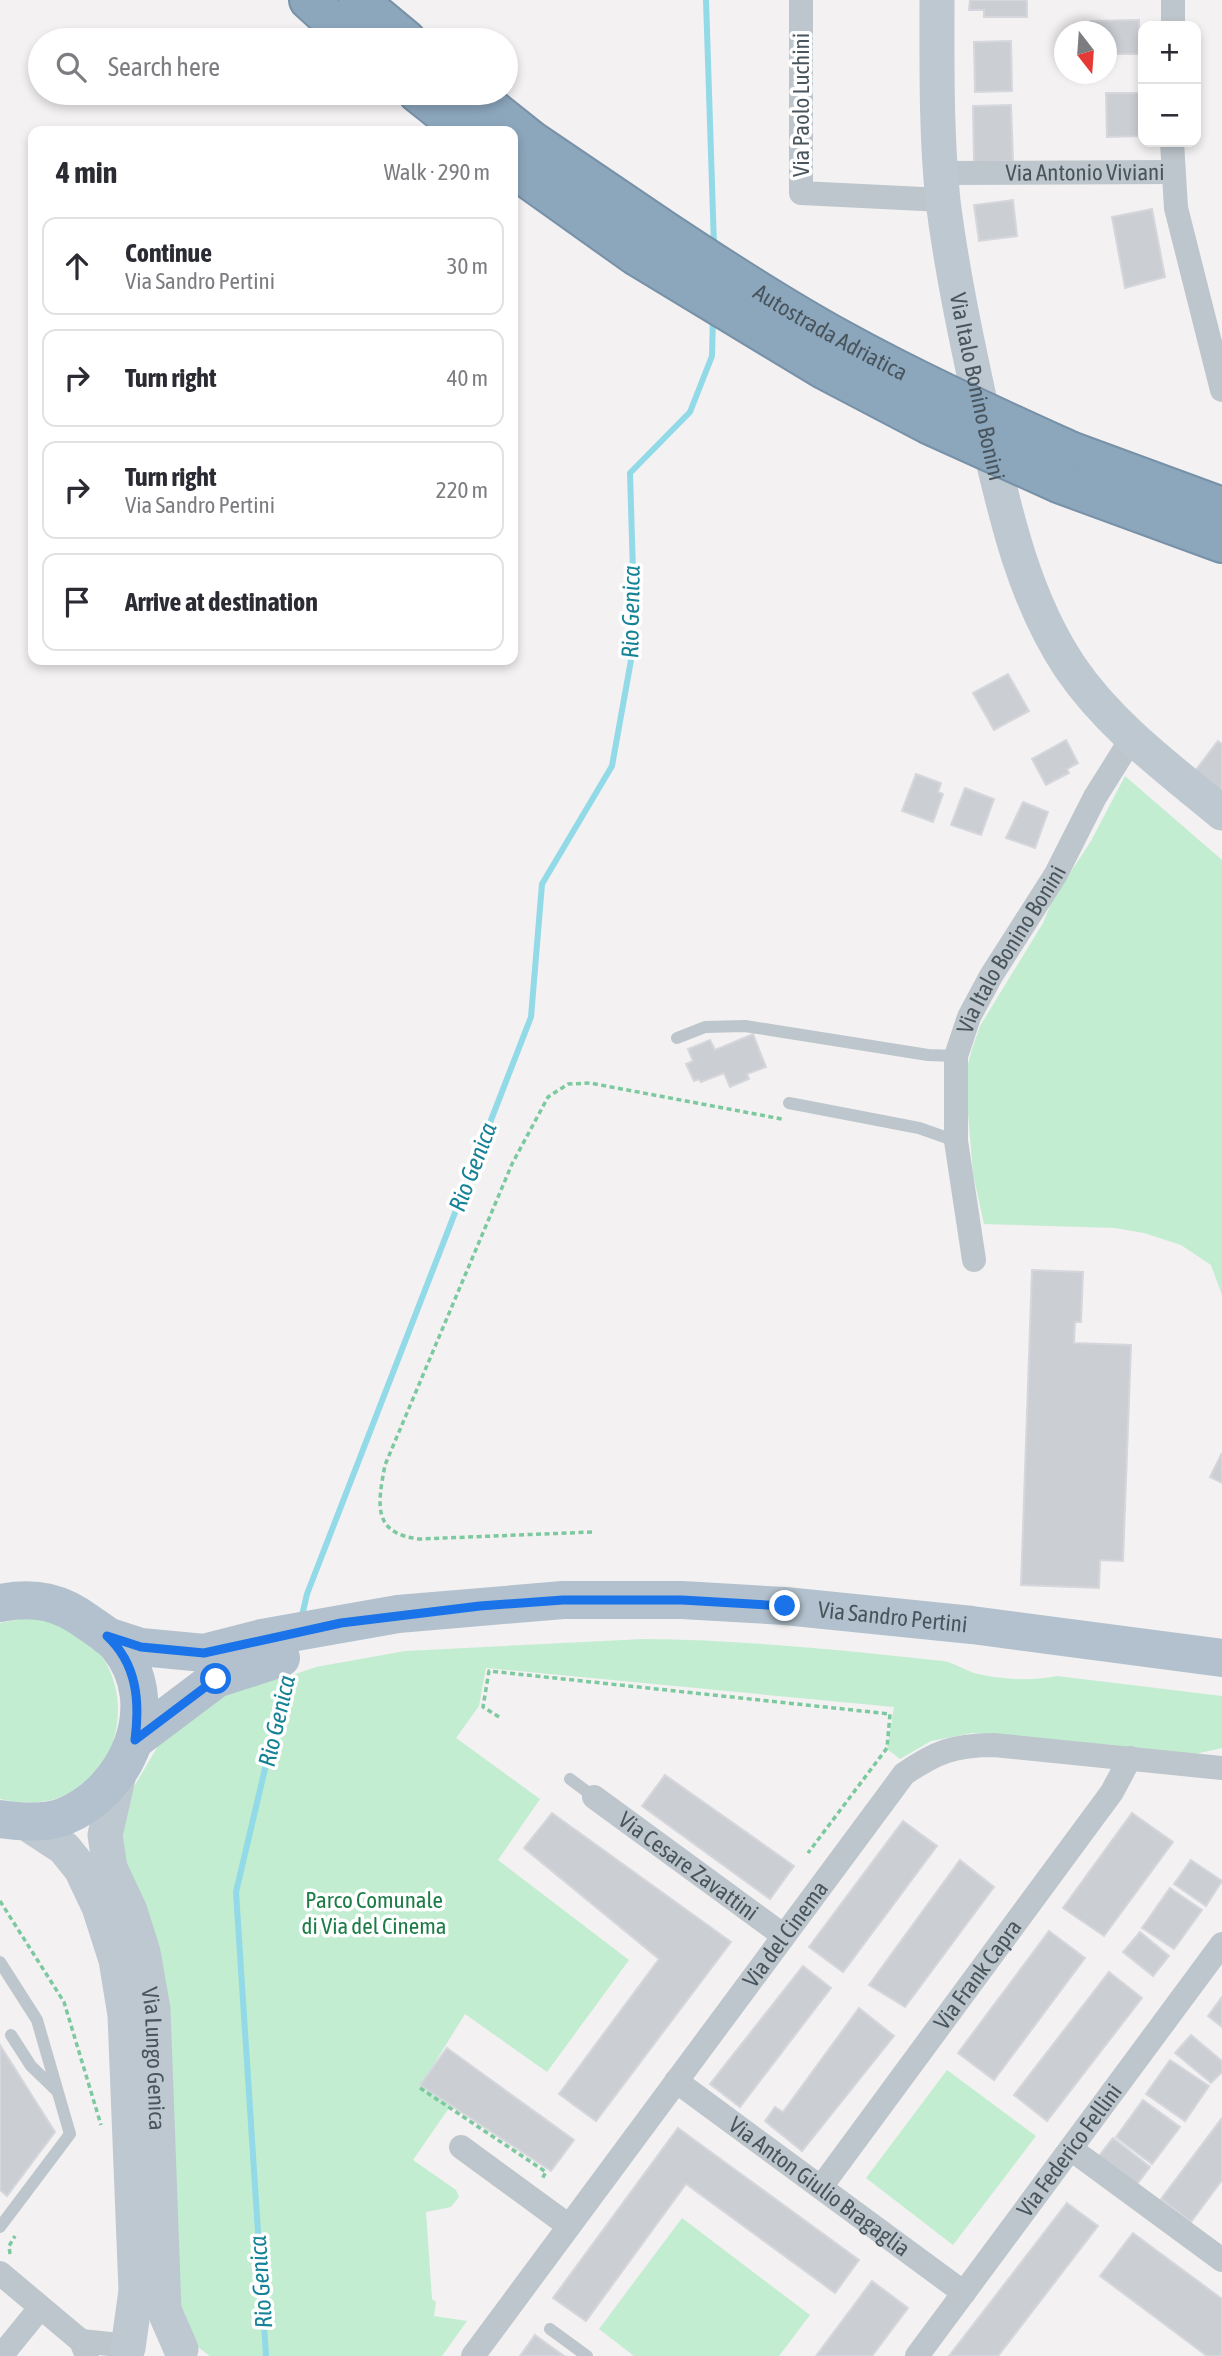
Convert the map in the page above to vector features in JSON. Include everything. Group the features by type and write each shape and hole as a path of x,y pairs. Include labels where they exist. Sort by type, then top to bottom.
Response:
{"highway":[{"path":"309,0 340,28"},
{"path":"358,0 392,28"},
{"path":"433,105 460,126"},
{"name":"Autostrada Adriatica","path":"487,105 514,126"},
{"name":"Autostrada Adriatica","path":"518,129 729,315 836,376 928,424 1066,468 1222,507"},
{"name":"Autostrada Adriatica","path":"518,172 646,240"},
{"name":"Autostrada Adriatica","path":"1066,468 1222,543"}],"main road":[{"path":"0,1603 35,1600 68,1607 119,1647 134,1676 139,1708 127,1757"},
{"name":"Via Sandro Pertini","path":"107,1636 141,1647 204,1653 264,1650 480,1606 563,1600 682,1600 785,1606 972,1625 1222,1658"},
{"name":"Via Sandro Pertini","path":"335,1636 550,1623 669,1622 783,1628 1222,1680"},
{"name":"Via Sandro Pertini","path":"13,1821 62,1818 94,1800 127,1757 216,1679 264,1650"}],"street":[{"name":"Via Paolo Luchini","path":"801,0 801,193 942,187"},
{"name":"Via Italo Bonino Bonini","path":"937,0 942,187 958,306 1002,500 1019,557 1045,622 1069,665 1098,703 1132,738 1222,813"},
{"path":"1173,0 1173,21"},
{"path":"1171,172 1172,147"},
{"name":"Via Antonio Viviani","path":"942,187 1171,172 1176,208 1222,390"},
{"name":"Via Italo Bonino Bonini","path":"974,1260 956,1141 956,1056 969,1017 991,976 1056,874 1095,797 1132,738"},
{"name":"Via del Cinema","path":"473,2356 904,1774 934,1754 964,1745 994,1745 1222,1768"},
{"name":"Via Lungo Genica","path":"127,1757 105,1835 110,1868 130,1910 143,1951 153,2009 164,2310 186,2353"},
{"name":"Via Frank Capra","path":"821,2187 1112,1792 1130,1758"},
{"name":"Via Cesare Zavattini","path":"594,1797 784,1936"},
{"name":"Via Lungo Genica","path":"13,1821 64,1848 81,1870 99,1907 116,1960 125,2015 136,2291 123,2352 152,2343 186,2353"},
{"name":"Via Federico Fellini","path":"917,2356 1222,1944"},
{"name":"Via Anton Giulio Bragaglia","path":"676,2081 964,2293"},
{"path":"461,2147 569,2226"},
{"path":"1071,2149 1219,2252"},
{"path":"8,2267 40,2308 84,2349 110,2344 123,2352"},
{"path":"1,2356 40,2308"}],"lane":[{"name":"Via Italo Bonino Bonini","path":"677,1038 705,1027 745,1026 928,1055 956,1056"},
{"path":"789,1103 919,1128 956,1141"},
{"path":"570,1779 594,1797"},
{"path":"0,1962 37,2020 70,2134 0,2227"},
{"path":"11,2035 31,2067 57,2091"},
{"path":"550,2329 587,2356"}],"path":[{"path":"592,1532 420,1539 400,1537 384,1523 379,1501 385,1465 512,1164 548,1097 568,1084 590,1083 795,1121"},
{"path":"499,1717 483,1707 489,1671 890,1714 887,1748 808,1853"},
{"path":"0,1901 64,2002 103,2132"},
{"path":"420,2088 546,2172 537,2187"},
{"path":"8,2267 11,2257 9,2246 18,2234"}],"green space":[{"path":"1125,776 1222,860 1222,1295 1211,1265 1181,1245 1144,1233 1115,1228 984,1224 973,1174 965,1077 980,1026 1043,923 1053,899 1091,841"},
{"path":"25,1618 69,1628 99,1653 115,1686 117,1722 106,1757 83,1785 47,1801 0,1799 0,1623"},
{"name":"Parco Comunale di Via del Cinema","path":"644,1639 868,1653 943,1661 973,1673 998,1678 1057,1676 1222,1696 1222,1748 1195,1754 972,1733 931,1741 900,1759 887,1749 894,1707 486,1668 479,1706 456,1738 540,1799 498,1860 629,1960 547,2072 465,2014 421,2085 451,2105 413,2160 456,2190 459,2197 451,2207 426,2212 432,2299 436,2302 434,2316 467,2321 442,2356 210,2356 198,2347 177,2308 121,1858 122,1807 158,1746 183,1719 249,1682 287,1677 316,1667 405,1651"},
{"path":"947,2070 1036,2136 953,2245 866,2178"},
{"path":"682,2218 810,2315 779,2356 634,2356 599,2329"}],"building":[{"path":"970,0 1027,0 1027,17 984,17 984,10 969,10"},
{"path":"1139,20 1138,54 1117,54 1117,21 1091,21"},
{"path":"1011,41 1012,91 975,92 974,42"},
{"path":"1106,93 1138,93 1138,136 1107,137"},
{"path":"1011,105 1013,161 974,162 973,106"},
{"path":"1013,200 1017,236 979,241 974,205"},
{"path":"1152,209 1165,277 1125,288 1112,217"},
{"path":"1008,674 1029,711 994,730 973,693"},
{"path":"1066,740 1078,763 1067,769 1069,773 1046,785 1032,759"},
{"path":"1218,741 1222,744 1222,798 1192,775"},
{"path":"916,774 941,783 938,792 943,794 933,822 902,811"},
{"path":"965,788 994,799 981,835 951,825"},
{"path":"1023,802 1048,812 1035,848 1006,838"},
{"path":"753,1034 766,1067 747,1074 749,1079 730,1087 724,1073 701,1082 699,1079 694,1081 686,1064 693,1061 688,1049 710,1040 715,1050"},
{"path":"1032,1270 1083,1272 1081,1322 1075,1322 1074,1343 1131,1345 1123,1561 1100,1560 1099,1588 1021,1585"},
{"path":"1222,1453 1222,1483 1210,1477"},
{"path":"665,1775 794,1866 770,1899 642,1806"},
{"path":"552,1813 731,1942 596,2121 559,2094 659,1959 524,1848"},
{"path":"1132,1813 1173,1842 1104,1936 1063,1908"},
{"path":"903,1821 937,1846 843,1972 809,1947"},
{"path":"960,1860 994,1887 905,2007 869,1985"},
{"path":"1191,1860 1222,1881 1206,1906 1174,1884"},
{"path":"1170,1888 1202,1910 1174,1949 1142,1928"},
{"path":"1049,1931 1085,1958 994,2080 958,2053"},
{"path":"1140,1932 1169,1956 1153,1976 1123,1952"},
{"path":"803,1966 831,1988 740,2107 710,2084"},
{"path":"1109,1972 1142,1998 1047,2121 1014,2095"},
{"path":"1222,1997 1222,2027 1208,2016"},
{"path":"859,2008 894,2036 802,2151 765,2121 775,2107 783,2112"},
{"path":"1191,2035 1222,2061 1222,2072 1211,2083 1175,2053"},
{"path":"0,2045 55,2132 7,2196 0,2190"},
{"path":"447,2048 574,2140 551,2171 420,2085"},
{"path":"1170,2060 1209,2086 1185,2121 1146,2094"},
{"path":"1143,2100 1180,2127 1152,2164 1116,2137"},
{"path":"1222,2118 1222,2180 1191,2222 1161,2199"},
{"path":"678,2128 859,2260 835,2293 686,2184 586,2321 553,2298"},
{"path":"1113,2138 1150,2167 1137,2184 1099,2156"},
{"path":"1067,2203 1098,2226 998,2356 949,2356"},
{"path":"1133,2233 1222,2299 1222,2356 1207,2356 1100,2276"},
{"path":"872,2281 908,2308 872,2356 816,2356"},
{"path":"535,2335 564,2356 520,2356"}],"waterway":[{"name":"Rio Genica","path":"706,0 714,246"},
{"name":"Rio Genica","path":"301,1620 307,1594 531,1017 542,884 612,766 635,638 630,473 690,412 712,356 713,317"},
{"name":"Rio Genica","path":"266,2356 236,1892 288,1671"}],"route":[{"path":"216,1679 135,1740 139,1708 134,1676 119,1647 107,1636 141,1647 204,1653 262,1638 341,1623 480,1606 563,1600 682,1600 785,1606"}]}
